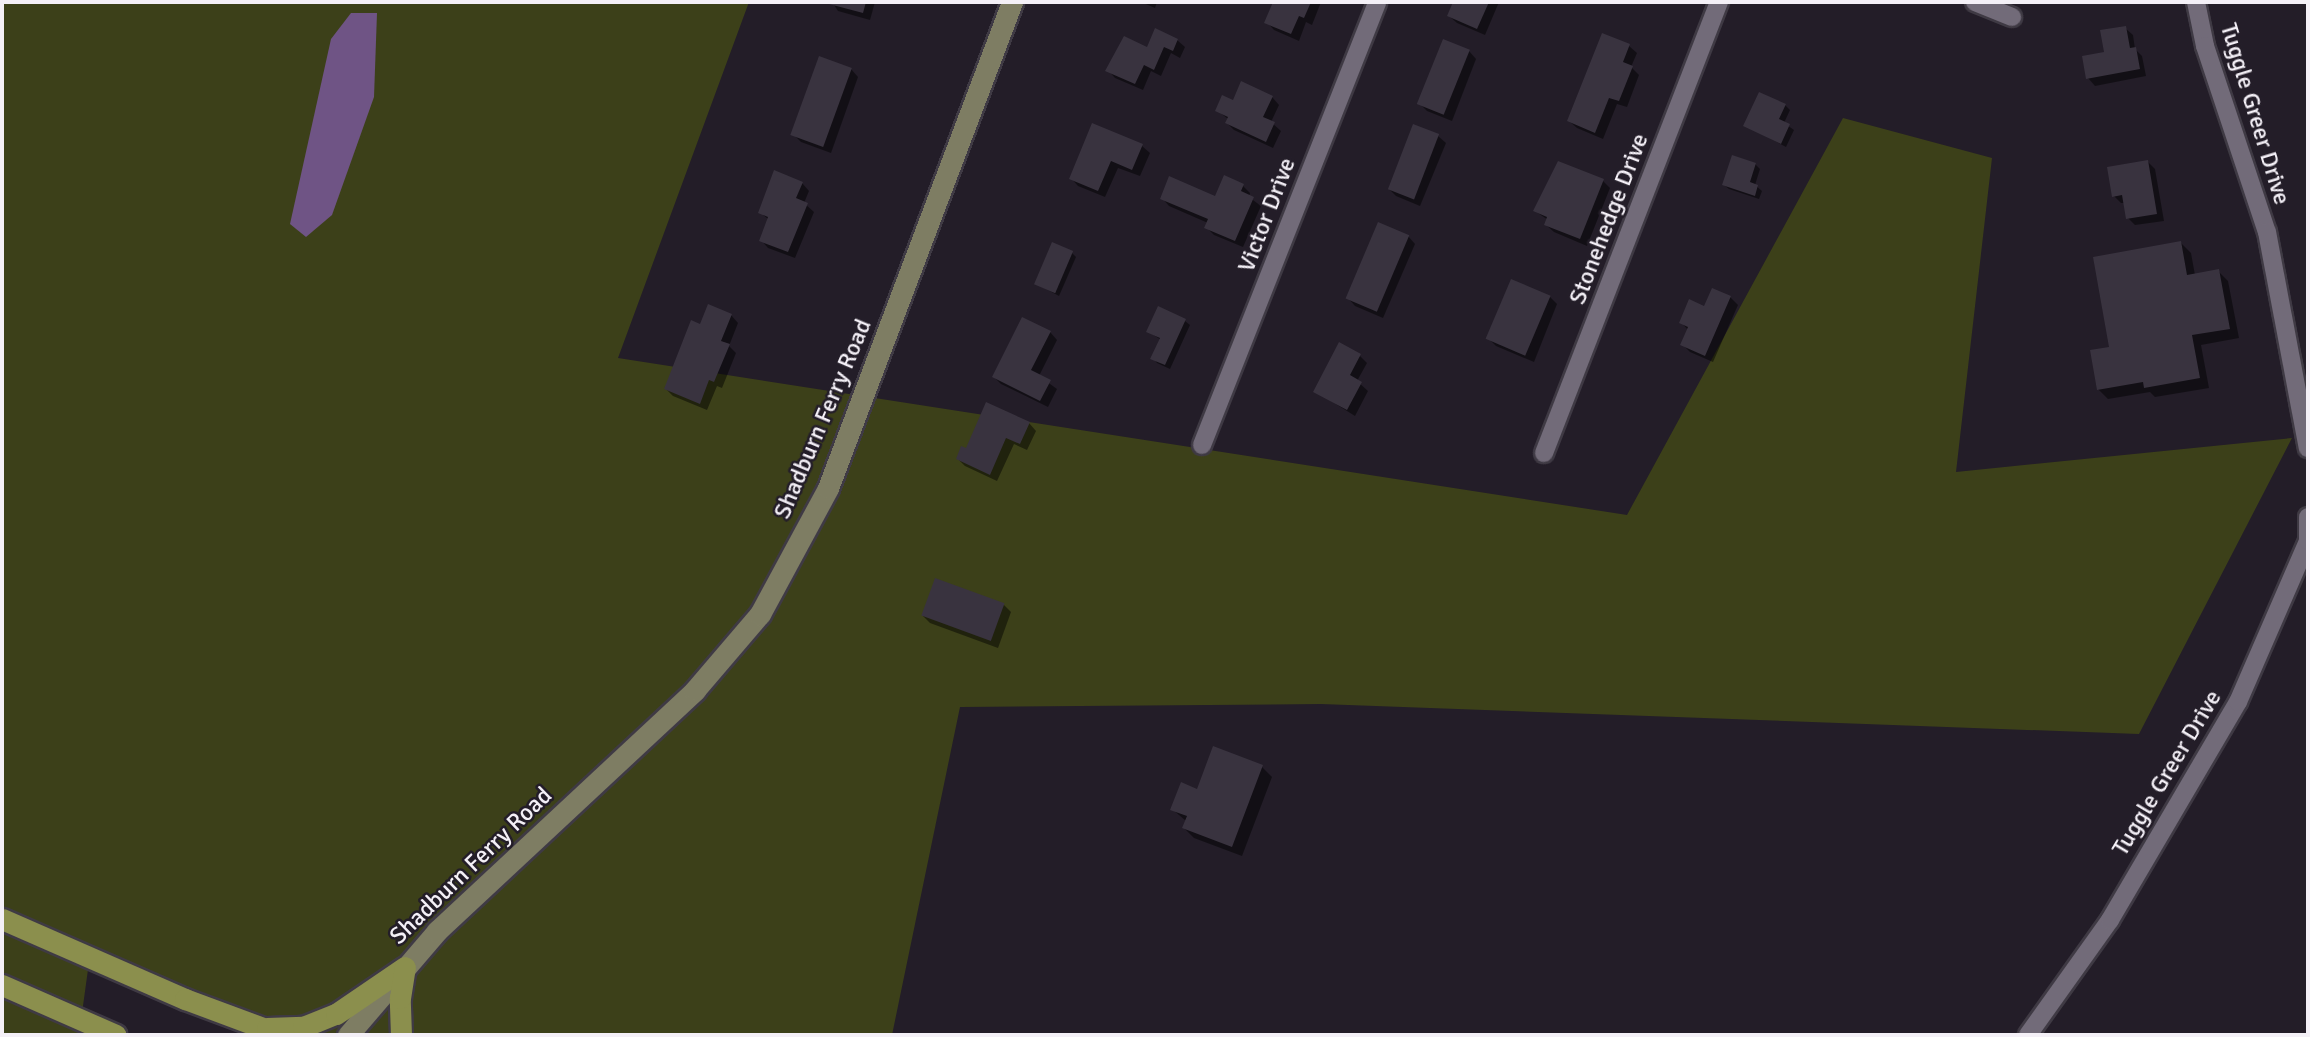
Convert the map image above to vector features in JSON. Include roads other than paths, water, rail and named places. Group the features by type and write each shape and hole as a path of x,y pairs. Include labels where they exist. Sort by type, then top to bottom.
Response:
{"main road":[{"path":"2,919 185,999 282,1035"},
{"path":"260,1027 303,1027 336,1014 405,967"},
{"path":"401,1035 400,998 405,967"},
{"path":"2,985 116,1035"}],"street":[{"name":"Shadburn Ferry Road","path":"348,1035 437,931 695,690 760,614 828,488 1012,2"},
{"name":"Victor Drive","path":"1202,445 1377,2"},
{"name":"Stonehedge Drive","path":"1544,453 1718,2"},
{"path":"1975,2 2012,17"},
{"name":"Tuggle Greer Drive","path":"2196,2 2205,46 2267,232 2308,448"},
{"name":"Tuggle Greer Drive","path":"2028,1035 2109,920 2238,702 2308,541 2308,517"}]}
